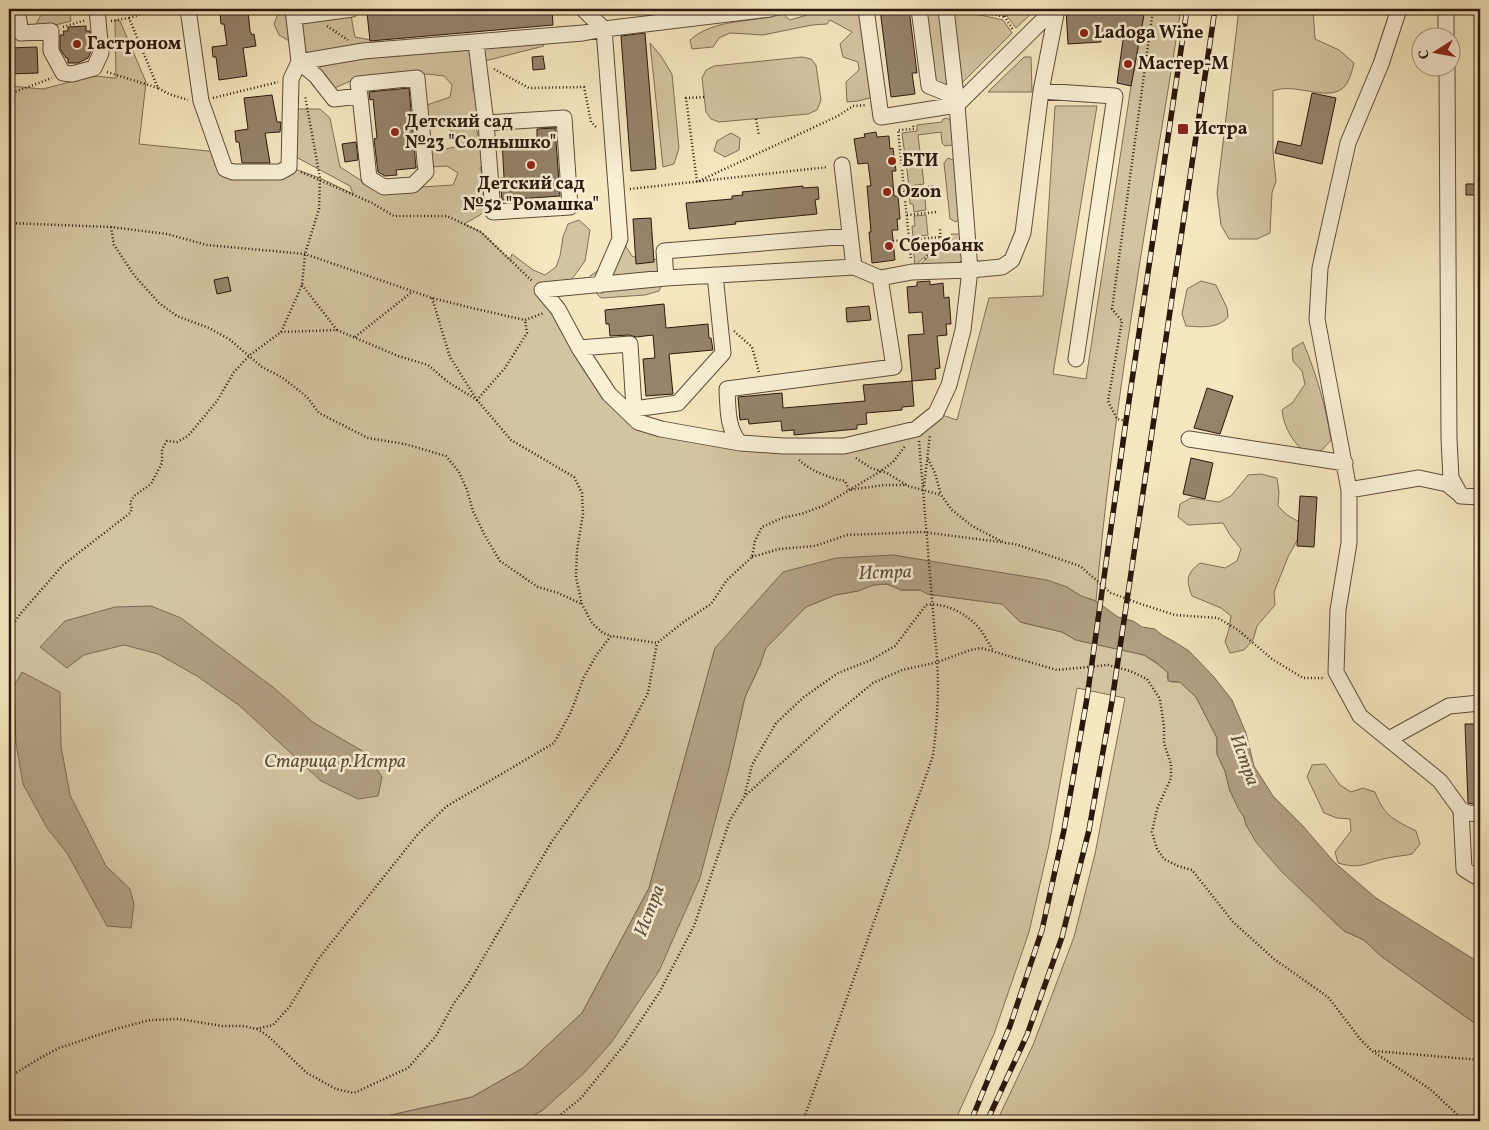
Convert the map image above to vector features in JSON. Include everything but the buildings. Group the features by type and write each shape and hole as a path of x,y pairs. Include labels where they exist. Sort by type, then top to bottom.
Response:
{"street":[{"path":"17,9 21,33 50,31 52,51 64,73 72,74 94,68 101,53 98,16"},
{"path":"188,9 201,101 225,169 233,172 280,172 289,167 292,79 299,62 294,13 311,15 352,9"},
{"path":"582,9 604,29 617,190 620,239 600,285"},
{"path":"299,62 363,51 582,33 770,9"},
{"path":"866,9 881,117 956,101 1056,9"},
{"path":"919,9 929,86 956,101"},
{"path":"542,290 558,309 609,394 636,415 661,428 740,443 784,446 844,446 916,430 936,413 949,385 963,330 970,270 956,101 946,9"},
{"path":"542,290 666,278 854,267 880,278 912,272 1002,267 1012,260 1023,233 1041,91 1056,9"},
{"path":"1399,9 1381,64 1348,143 1320,268 1317,319 1349,490 1349,542 1338,610 1336,672 1360,716 1440,781 1462,810 1468,813 1480,814"},
{"path":"1446,9 1446,28"},
{"path":"476,43 486,124 492,212 570,207 564,118 486,124"},
{"path":"299,62 316,76 334,99 360,96"},
{"path":"417,78 426,172 413,185 384,187 369,178 360,96 358,84 417,78"},
{"path":"1447,78 1449,439 1451,478 1461,496"},
{"path":"1041,91 1115,96 1076,359"},
{"path":"842,165 854,267"},
{"path":"666,278 664,251 850,236"},
{"path":"636,415 678,403 723,353 715,275"},
{"path":"740,443 733,435 728,414 727,389 894,367 880,278"},
{"path":"580,348 630,344 636,415"},
{"path":"1189,439 1345,463"},
{"path":"1349,490 1419,478 1447,484 1461,496 1480,497"},
{"path":"1389,739 1449,706 1480,703"},
{"path":"1462,810 1464,868 1474,876 1480,876"}],"path":[{"path":"50,31 98,16 129,18 156,9"},
{"path":"972,9 1005,16"},
{"path":"1004,9 1005,16 1018,36"},
{"path":"1126,421 1117,419 1108,401 1122,321 1112,309 1153,9"},
{"path":"311,15 363,51"},
{"path":"129,18 158,88"},
{"path":"479,62 529,88 584,87 591,122 614,145"},
{"path":"94,68 158,88 184,100 201,101 292,79"},
{"path":"9,94 64,73"},
{"path":"9,630 21,613 63,565 130,513 132,509 130,503 134,496 151,484 159,470 162,463 162,449 167,441 177,442 188,436 217,401 234,372 250,355 282,332 302,285 305,254 319,209 320,178 304,91"},
{"path":"696,182 686,98 704,97"},
{"path":"696,182 838,116 853,106"},
{"path":"756,119 759,136"},
{"path":"912,272 898,130 914,128"},
{"path":"617,190 842,165"},
{"path":"289,167 320,178 372,203 394,216 447,216 481,232 542,290"},
{"path":"904,190 934,186"},
{"path":"907,215 937,212"},
{"path":"9,223 111,227 167,234 207,245 305,254 432,298 525,320 558,309"},
{"path":"111,227 114,245 134,275 159,303 177,316 209,328 229,339 262,366 283,378 307,397 319,413 368,438 427,449 446,456 459,472 473,511 500,561 538,587 558,593 582,604"},
{"path":"912,272 940,242 940,229"},
{"path":"893,242 940,237"},
{"path":"302,285 338,330"},
{"path":"355,337 413,291"},
{"path":"432,298 450,357 477,400 511,440 574,477 582,493 583,514 577,550 576,578 582,604 592,623 603,633 611,636 657,643"},
{"path":"720,319 752,347 756,360"},
{"path":"477,400 505,368 527,334 525,320"},
{"path":"282,332 338,330 398,356 428,365 448,382 477,400"},
{"path":"924,490 930,433 936,413"},
{"path":"752,557 755,541 762,527 782,518 823,506 880,471 893,462 916,430"},
{"path":"803,1121 933,756 938,710 938,662 924,490 916,430"},
{"path":"784,446 806,466 845,481 849,490"},
{"path":"844,446 857,459 870,468 887,473 908,486"},
{"path":"928,458 935,473 941,495 952,510 972,526 1005,543"},
{"path":"849,490 884,485 908,486 941,495"},
{"path":"9,1080 14,1074 59,1048 150,1020 180,1020 222,1026 244,1026 256,1029 268,1036 307,1073 336,1089 354,1093 408,1068 436,1036 552,841 619,748 648,692 657,643 710,604 727,580 752,557 778,549 815,546 847,535 922,532 1015,544 1080,566 1111,593 1141,604 1175,615 1218,618 1238,630 1272,658 1303,678 1325,678 1336,672"},
{"path":"745,796 752,765 776,723 804,697 838,673 871,660 895,646 926,605 946,605 968,618 978,626 992,650"},
{"path":"256,1029 273,1025 290,1006 319,958 418,834 447,806 554,743 571,712 584,677 597,654 611,636"},
{"path":"552,1121 581,1098 625,1044 659,993 694,926 730,820 745,796 832,716 873,683 902,670 938,662 970,650 982,648 1057,670 1108,665 1130,671 1147,679 1160,699 1164,726 1164,743 1171,764 1170,778 1157,809 1152,832 1157,849 1164,859 1192,870 1233,922 1274,959 1328,997 1361,1040 1372,1051 1430,1089 1464,1121"},
{"path":"1372,1051 1480,1060"}],"shaded area":[{"path":"57,9 80,9 70,11 71,21 48,27 35,26 42,13 57,13"},
{"path":"280,9 301,9 351,16 355,37 376,41 387,48 389,57 538,38 544,46 473,64 473,89 481,110 474,117 479,141 491,145 489,158 480,168 486,184 489,206 480,215 464,224 481,232 510,260 512,254 533,270 545,275 556,267 568,224 579,220 590,230 585,261 566,287 544,291 638,422 784,446 916,429 936,413 957,420 989,298 1043,296 1055,106 1097,106 1053,374 1086,379 1131,86 1145,9 1181,9 1122,379 1103,527 1096,601 1081,596 1067,587 893,555 715,648 649,888 582,1013 523,1068 472,1097 364,1121 9,1121 9,86 43,89 93,76 116,78 115,20 120,21 146,82 139,144 218,152 225,169 289,167 320,178 353,194 350,186 296,157 297,109 320,109 330,118 340,167 376,190 453,185 458,173 447,166 417,168 418,155 427,146 440,150 455,147 456,135 442,123 417,129 424,106 450,97 452,85 444,76 427,74 355,79 326,92 314,87 307,76 318,70 325,62 279,35 274,24"},
{"path":"809,9 857,9 861,11 875,90 870,98 847,102 846,82 859,70 858,62 843,57 840,44 852,32 830,20 827,24 812,25 763,35 730,33 719,38 713,47 692,49 690,40 710,28 722,24 783,14 790,20 807,15"},
{"path":"932,9 940,9 947,85 939,84 935,79 927,14"},
{"path":"953,9 1003,20 1012,33 962,83"},
{"path":"1006,9 1011,9 1012,14 1034,11 1016,28 1007,16"},
{"path":"1239,9 1313,9 1315,39 1339,50 1354,63 1347,83 1336,92 1319,93 1291,89 1273,91 1273,152 1276,181 1272,193 1270,233 1257,239 1229,239 1221,225 1217,193"},
{"path":"650,43 672,74 679,148 674,164 663,167"},
{"path":"802,57 811,59 816,65 821,100 817,110 808,114 719,122 711,119 706,112 702,78 706,70 714,66"},
{"path":"1024,57 1031,57 1032,92 988,92"},
{"path":"947,118 950,120 954,142 952,145 945,146 942,143 941,132 918,135 924,184 909,186 902,133 917,131 917,125 942,122 943,119"},
{"path":"731,133 740,138 739,150 725,157 714,151 717,141"},
{"path":"948,158 956,161 961,217 956,222 950,219 944,163"},
{"path":"924,189 926,210 914,212 913,204 910,204 909,191"},
{"path":"926,215 928,235 913,237 912,226 915,226 914,216"},
{"path":"951,234 962,234 964,255 960,262 950,266 918,267 942,242 952,241"},
{"path":"939,243 915,266 913,245"},
{"path":"625,245 632,256 643,260 657,259 668,272 659,291 645,295 601,298 591,288 590,276"},
{"path":"1201,281 1216,285 1227,308 1228,317 1219,324 1203,327 1186,326 1182,314 1187,289"},
{"path":"1303,342 1320,390 1331,440 1322,450 1309,456 1291,436 1285,424 1282,410 1293,402 1305,384 1302,371 1293,361 1292,349"},
{"path":"1261,474 1277,478 1278,506 1287,515 1299,522 1300,535 1288,557 1274,592 1275,605 1257,626 1253,640 1244,650 1230,653 1225,642 1231,616 1221,608 1192,596 1188,578 1200,563 1225,568 1237,561 1241,549 1223,523 1188,525 1178,517 1180,504 1191,498 1219,502 1231,496 1248,475"},
{"path":"887,584 901,590 921,590 927,594 1002,604 1020,622 1062,632 1076,640 1144,655 1166,670 1168,673 1167,678 1171,682 1180,682 1196,697 1217,738 1217,754 1225,771 1230,791 1244,817 1246,825 1307,895 1344,931 1364,940 1381,956 1480,1027 1480,1121 997,1121 1033,1045 1074,937 1095,854 1125,698 1077,688 1049,845 1029,932 994,1034 955,1121 523,1121 543,1110 728,772 745,697 760,665 765,648 806,607 835,595 858,591 873,585"},
{"path":"1325,764 1340,785 1351,792 1363,788 1375,792 1386,812 1416,831 1420,844 1412,854 1391,857 1359,866 1338,863 1335,852 1351,831 1350,819 1337,818 1324,813 1307,777 1312,765"}],"water":[{"path":"893,555 1047,580 1096,601 1118,617 1133,621 1142,627 1155,629 1189,651 1214,677 1232,700 1246,733 1254,766 1273,796 1303,826 1334,862 1376,898 1480,963 1480,1027 1381,956 1364,940 1344,931 1281,871 1256,842 1246,825 1244,817 1230,791 1225,771 1217,754 1217,738 1196,697 1180,682 1168,681 1168,673 1156,662 1144,655 1076,640 1062,632 1020,622 1002,604 927,594 920,590 901,590 887,584 873,585 858,591 835,595 806,607 766,648 745,697 728,772 700,878 659,971 611,1043 583,1074 543,1110 523,1121 364,1121 472,1097 523,1068 582,1013 649,888 715,648 783,572 836,558"},
{"name":"Старица р.Истра","path":"151,606 181,618 274,688 314,723 366,753 382,777 378,796 358,799 321,781 240,706 197,676 158,654 124,645 84,655 67,668 40,647 65,621 115,607"},
{"path":"22,672 60,692 61,746 70,795 106,866 130,889 134,904 131,928 107,926 67,853 47,828 23,784 16,743 14,686"}],"railway":[{"path":"971,1121 1010,1026 1042,930 1064,830 1087,698 1187,9"},
{"path":"987,1121 1027,1035 1062,937 1089,830 1112,701 1215,9"}],"place":[{"name":"Ladoga Wine","path":"1084,33"},
{"name":"Гастроном","path":"77,44"},
{"name":"Мастер-М","path":"1128,64"},
{"name":"Истра","path":"1183,129"},
{"name":"Детский сад №23 \"Солнышко\"","path":"395,132"},
{"name":"БТИ","path":"892,161"},
{"name":"Детский сад №52 \"Ромашка\"","path":"531,165"},
{"name":"Ozon","path":"887,192"},
{"name":"Сбербанк","path":"889,246"}]}
